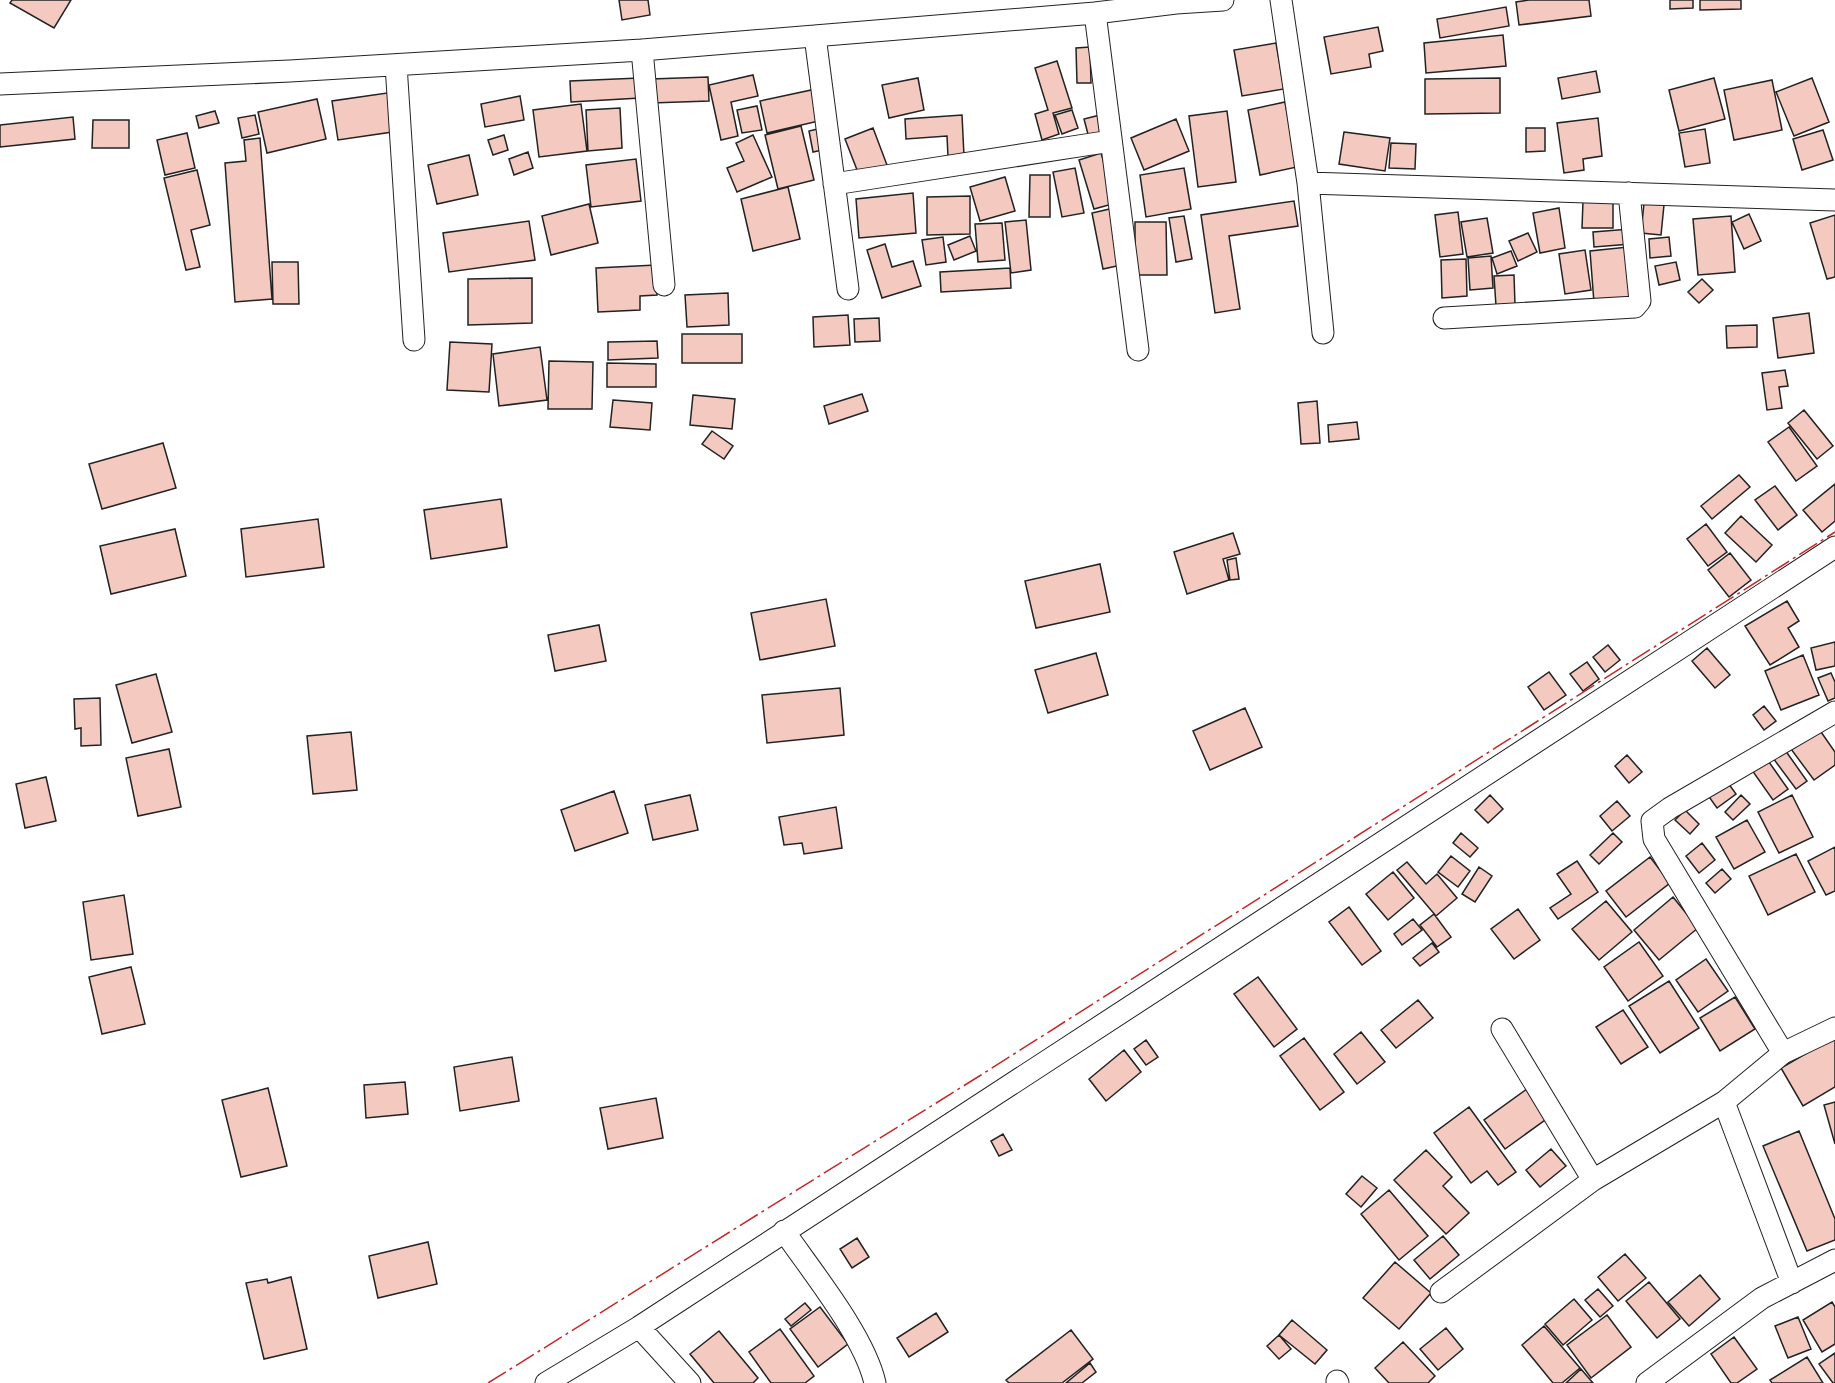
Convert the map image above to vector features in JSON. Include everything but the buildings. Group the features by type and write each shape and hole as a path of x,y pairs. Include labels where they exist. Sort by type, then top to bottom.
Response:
{"street":[{"path":"0,84 278,72 642,50 1095,13 1175,1 1223,0"},
{"path":"1281,0 1308,183 1323,333"},
{"path":"1095,13 1138,350"},
{"path":"815,36 848,289"},
{"path":"642,50 664,285"},
{"path":"396,65 414,340"},
{"path":"834,184 1111,141"},
{"path":"1308,183 1835,200"},
{"path":"1444,318 1635,307 1640,301 1629,193"},
{"path":"546,1383 639,1327 784,1231 1832,555"},
{"path":"1783,1053 1654,839 1652,821 1670,808 1835,712"},
{"path":"1441,1292 1593,1180 1724,1102 1783,1053 1835,1028"},
{"path":"1502,1029 1593,1180"},
{"path":"1724,1102 1792,1283"},
{"path":"784,1231 854,1334 875,1383"},
{"path":"1647,1383 1762,1298 1835,1260"},
{"path":"639,1327 690,1383"}],"power":[{"path":"488,1383 981,1075 1835,532"}]}
